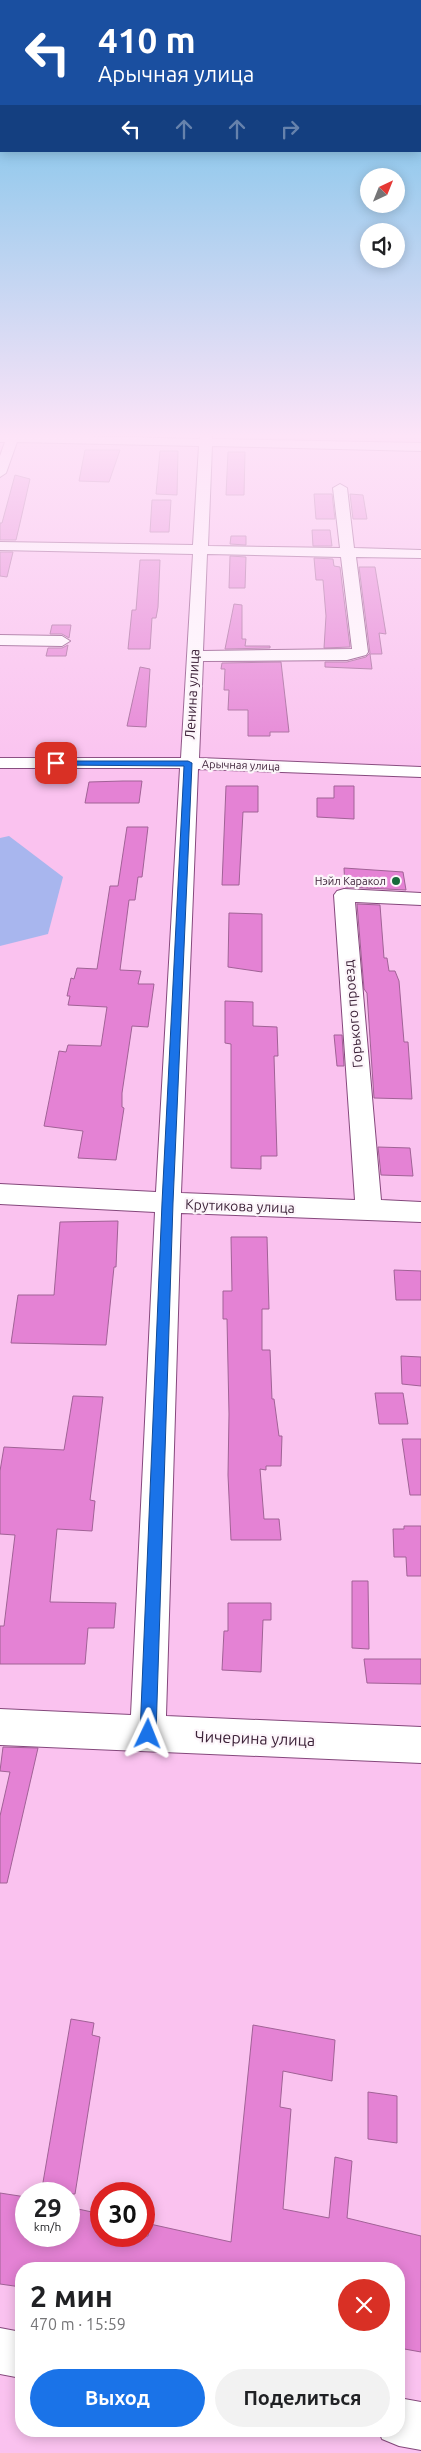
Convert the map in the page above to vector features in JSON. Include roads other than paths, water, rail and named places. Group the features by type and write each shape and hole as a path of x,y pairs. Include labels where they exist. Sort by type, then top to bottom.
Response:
{"street":[{"path":"124,548 421,554"},
{"path":"194,656 347,655 360,652 349,548"},
{"name":"Ленина улица","path":"148,1734 168,1203 188,763 200,550"},
{"path":"0,640 62,641"},
{"name":"Арычная улица","path":"0,763 188,763 421,772"},
{"name":"Горького проезд","path":"369,1210 344,896 421,899"},
{"name":"Крутикова улица","path":"0,1194 168,1203 421,1212"},
{"name":"Чичерина улица","path":"0,1727 421,1745"},
{"path":"0,2351 15,2354"},
{"path":"405,2423 421,2426"}],"place":[{"name":"Нэйл Каракол","path":"396,881"}]}
